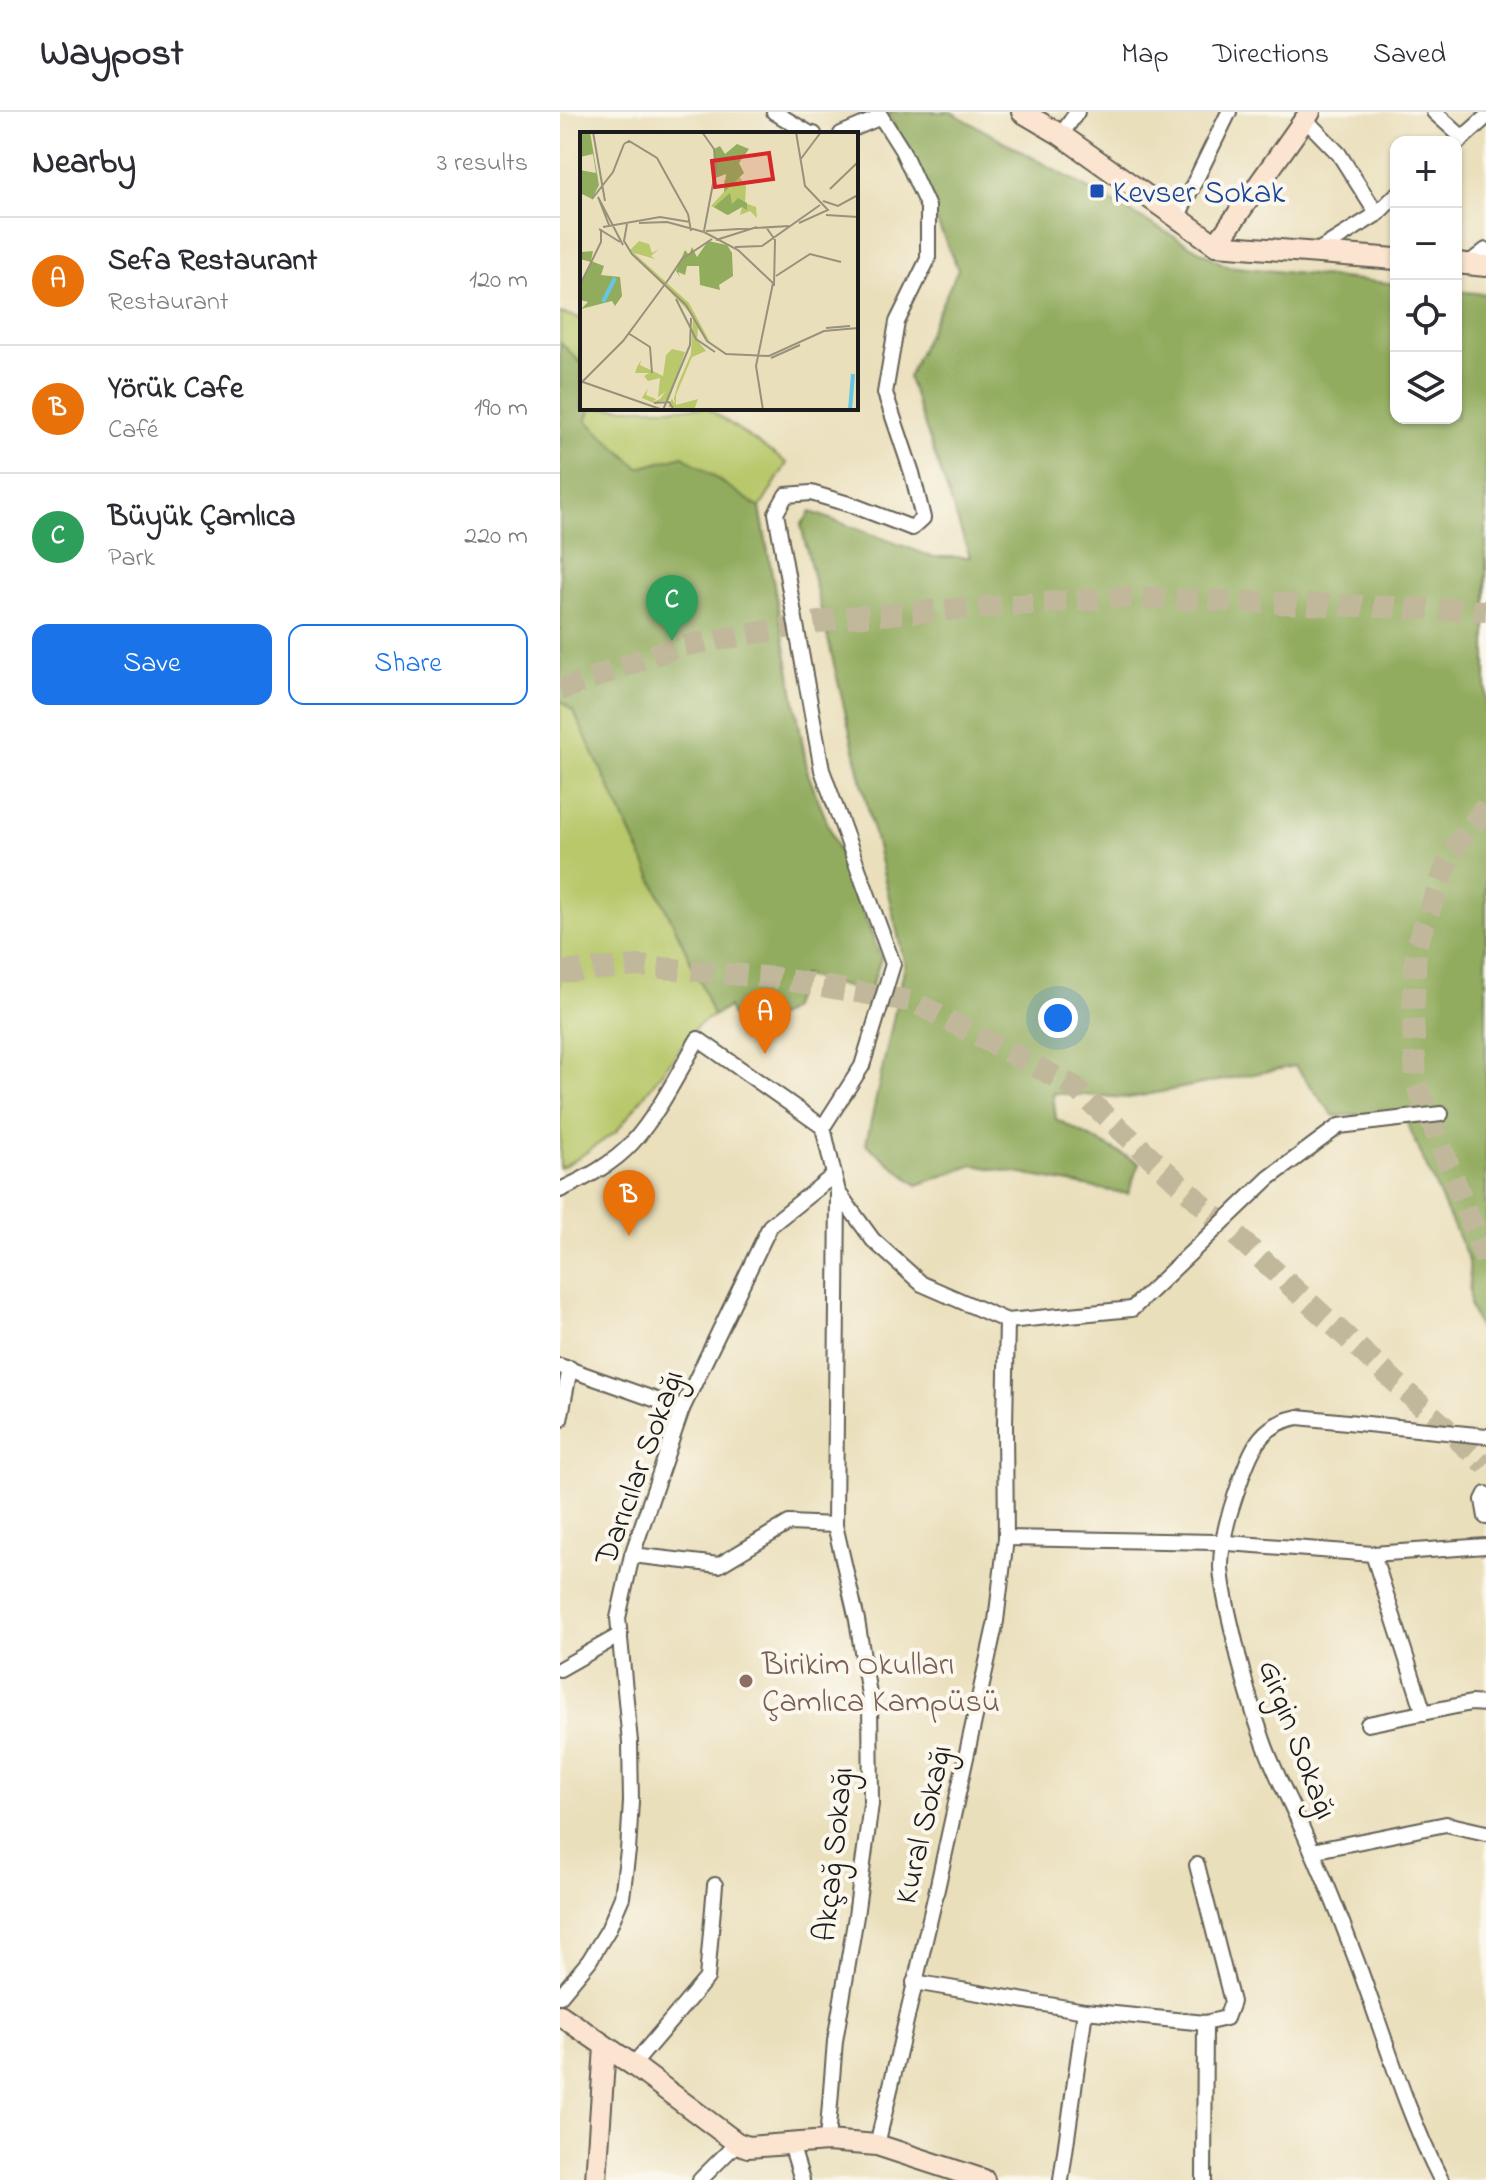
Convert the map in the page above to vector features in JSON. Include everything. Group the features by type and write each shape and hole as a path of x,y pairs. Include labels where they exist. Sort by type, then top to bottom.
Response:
{"street":[{"path":"774,112 807,132"},
{"path":"1022,112 1061,135 1216,245 1390,259"},
{"path":"1061,135 1077,112"},
{"path":"1177,218 1229,112"},
{"path":"1434,112 1455,136"},
{"path":"823,1127 862,1066 893,964 822,770 776,513 786,495 811,493 912,528 923,518 912,473 885,393 897,322 928,259 928,207 902,150 880,114 845,132"},
{"path":"1216,245 1308,116 1339,154 1377,214"},
{"path":"1462,138 1486,117"},
{"path":"1316,253 1377,214 1390,201"},
{"path":"1470,265 1486,250"},
{"path":"560,1190 609,1163 632,1143 698,1039 823,1127 838,1192 873,1240 922,1284 1007,1321 1132,1309 1269,1178 1339,1126 1441,1114"},
{"name":"Darıcılar Sokağı","path":"560,1996 589,1961 608,1930 622,1897 631,1801 630,1742 618,1618 632,1555 682,1409 770,1226 834,1175"},
{"name":"Akçağ Sokağı","path":"827,2141 835,2041 871,1804 870,1701 857,1620 835,1525 838,1192"},
{"name":"Kural Sokağı","path":"877,2145 996,1621 1006,1538 1007,1321"},
{"path":"560,1420 565,1367 682,1409"},
{"name":"Girgin Sokağı","path":"1441,2180 1389,2057 1354,1955 1312,1851 1265,1745 1244,1683 1221,1567 1228,1519 1250,1454 1268,1430 1286,1419 1298,1417 1486,1436"},
{"path":"1486,1494 1483,1500 1486,1517"},
{"path":"632,1555 719,1565 789,1523 835,1525"},
{"path":"1006,1538 1223,1543 1373,1554 1486,1546"},
{"path":"1373,1554 1424,1713"},
{"path":"560,1669 620,1635"},
{"path":"1368,1724 1471,1703 1486,1704"},
{"path":"1312,1851 1446,1824 1486,1833"},
{"path":"914,1982 1085,2011 1205,2023 1226,2018 1232,2002 1197,1865"},
{"path":"633,2065 707,1978 715,1885"},
{"path":"1061,2180 1085,2011"},
{"path":"560,2015 737,2143 748,2147 827,2141 877,2145 984,2180"},
{"path":"1204,2180 1205,2023"},
{"path":"596,2180 605,2047"},
{"path":"700,2180 737,2143"},
{"path":"791,2144 802,2180"}],"green space":[{"path":"888,112 951,112 1227,266 1390,283 1390,424 1462,424 1462,292 1486,294 1486,1344 1470,1307 1469,1261 1402,1112 1334,1116 1295,1066 1130,1098 1053,1093 1056,1119 1139,1163 1128,1194 974,1165 917,1185 866,1144 905,965 801,525 811,512 933,557 970,557 908,377 958,269"},
{"path":"560,313 580,319 580,410 710,410 787,463 760,508 808,774 881,958 869,993 802,975 790,1009 742,1039 728,1007 698,1025 617,1131 560,1168"},
{"path":"560,342 580,362 580,410 591,410 586,420 639,468 683,456 760,508 808,774 881,958 869,993 802,975 790,1009 742,1039 728,1007 713,1016 701,983 574,712 560,700"}],"tunnel":[{"path":"560,690 676,647 848,617 1126,597 1486,611"},
{"path":"1486,807 1452,851 1416,946 1413,1017 1416,1083 1486,1260"},
{"path":"560,972 639,966 776,978 914,1002 1073,1086 1486,1465"}],"place":[{"name":"Kevser Sokak","path":"1097,191"},
{"name":"Büyük Çamlıca","path":"672,641"},
{"name":"Sefa Restaurant","path":"765,1054"},
{"name":"Yörük Cafe","path":"629,1236"},
{"name":"Birikim Okulları Çamlıca Kampüsü","path":"746,1681"}]}
